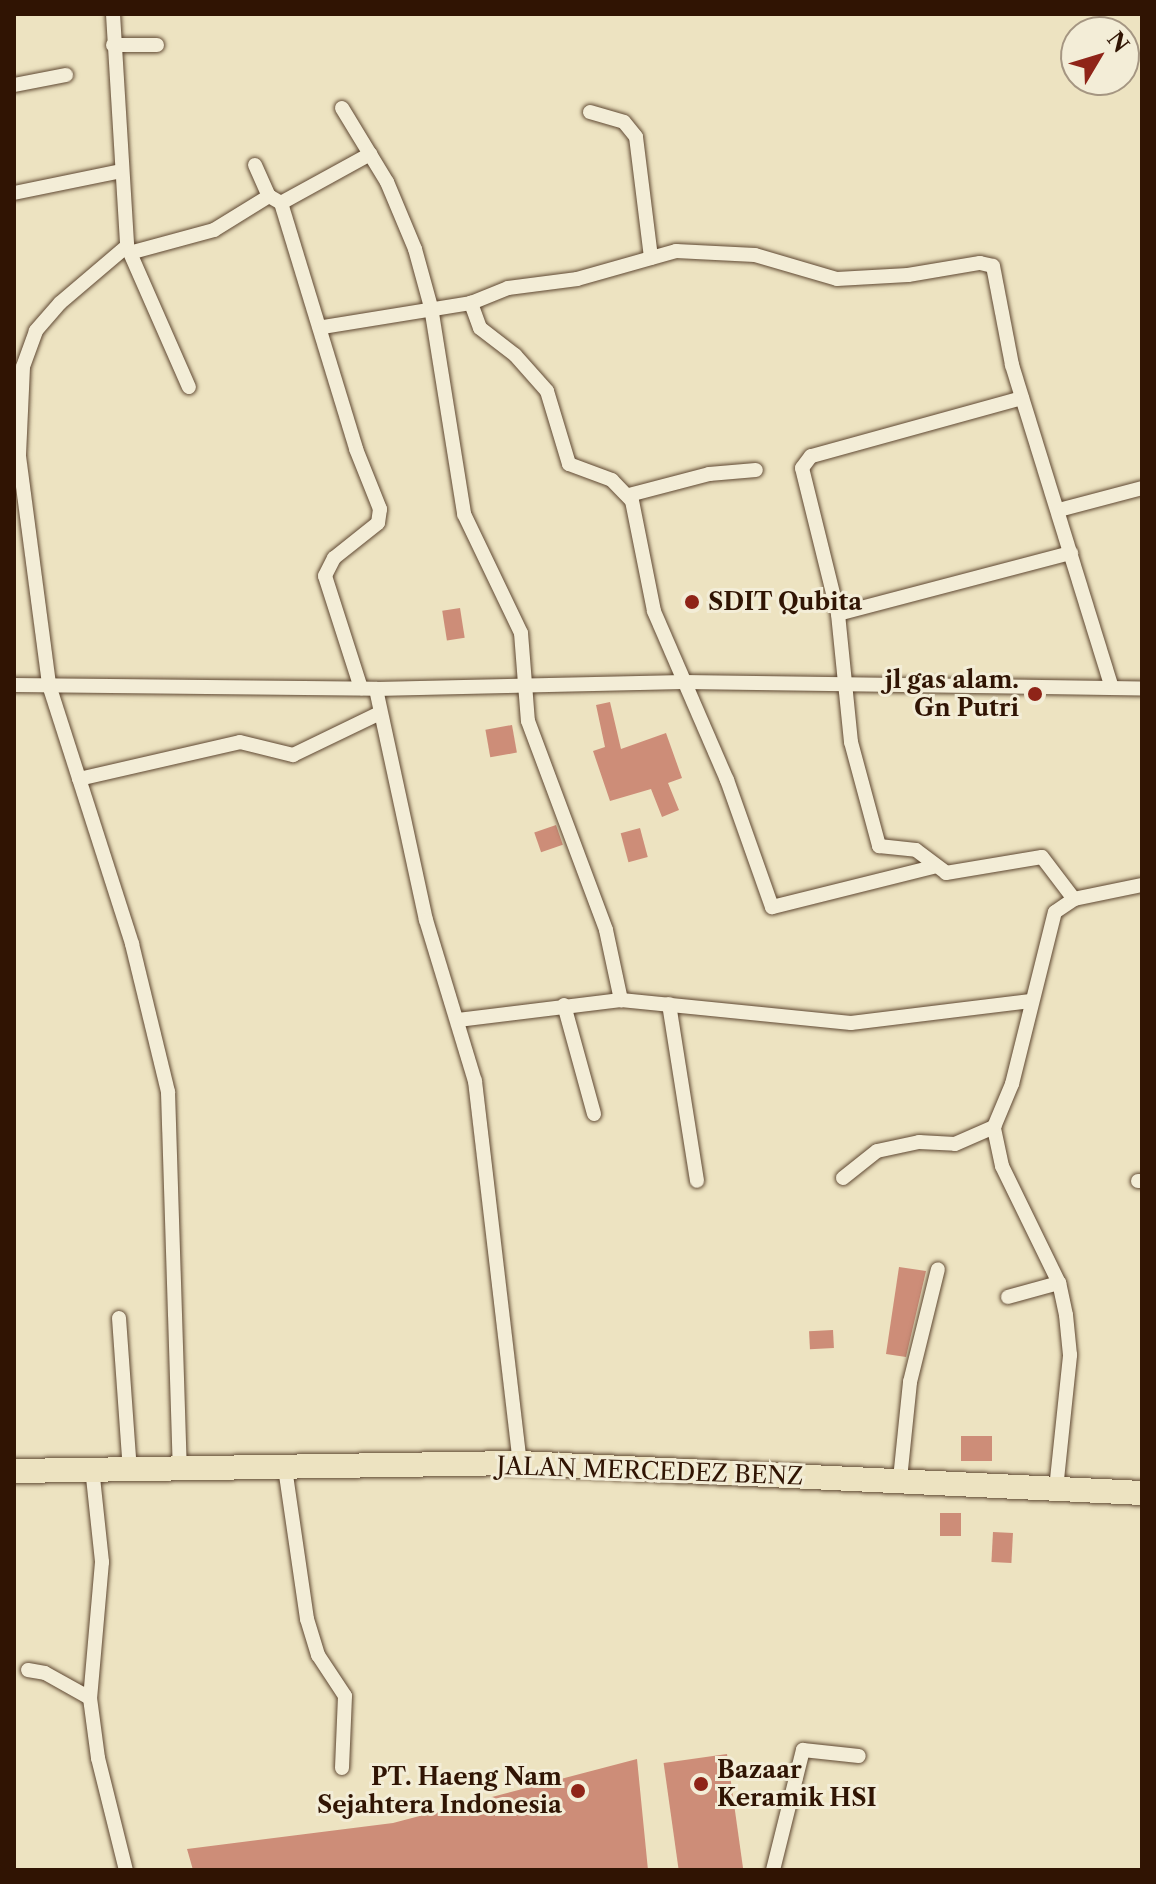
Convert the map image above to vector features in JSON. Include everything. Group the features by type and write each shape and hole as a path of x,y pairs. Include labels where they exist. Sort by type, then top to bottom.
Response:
{"main road":[{"name":"JALAN MERCEDEZ BENZ","path":"14,1471 520,1463 1142,1493"}],"street":[{"path":"113,14 121,171 130,249 189,387"},
{"path":"113,45 157,45"},
{"path":"14,85 66,75"},
{"path":"342,108 370,154 409,231 431,307 464,514 521,633 528,721 606,930 621,1000"},
{"path":"590,112 624,122 636,137 651,258"},
{"path":"180,1469 168,1092 132,944 49,685 17,456 23,367 36,331 60,303 130,249 214,230 231,214 275,200 370,154"},
{"path":"255,165 275,200 323,327 356,449 380,509 378,523 334,558 325,576 378,714 426,920 475,1081 520,1463"},
{"path":"14,193 121,171"},
{"path":"323,327 431,307 471,303 508,288 577,279 676,251 755,255 814,276 850,279 990,264 997,271 1022,398 1111,684"},
{"path":"471,303 480,328 526,365 547,391 569,464 612,480 629,495 647,590 772,907 933,867"},
{"path":"1022,398 806,459 803,476 838,614 851,742 877,842 882,849 916,850 933,867 952,873 998,861 1042,857 1074,899"},
{"path":"629,495 709,474 756,470"},
{"path":"1059,510 1142,488"},
{"path":"838,614 1071,553"},
{"path":"14,685 369,688 684,682 1111,684 1142,688"},
{"path":"79,779 240,742 293,755 378,714"},
{"path":"1056,1489 1070,1355 1059,1283 1002,1166 994,1127 1012,1084 1051,919 1074,899 1142,885"},
{"path":"458,1020 621,1000 851,1023 1031,1001"},
{"path":"669,1004 697,1181"},
{"path":"564,1005 594,1114"},
{"path":"843,1178 877,1151 919,1142 955,1144 994,1127"},
{"path":"900,1479 910,1382 938,1269"},
{"path":"1008,1297 1059,1283"},
{"path":"119,1318 130,1470"},
{"path":"92,1468 102,1562 90,1698 98,1758 126,1870"},
{"path":"285,1468 307,1619 318,1655 345,1696 342,1768"},
{"path":"28,1670 45,1673 90,1698"},
{"path":"773,1870 803,1750 859,1756"}],"building":[{"path":"460,608 465,638 447,640 442,611"},
{"path":"610,702 621,749 666,733 682,778 668,783 679,810 662,817 651,789 610,801 593,751 605,747 596,705"},
{"path":"512,725 517,753 490,757 485,730"},
{"path":"556,825 563,845 541,852 534,832"},
{"path":"640,828 648,857 628,862 621,833"},
{"path":"899,1267 926,1271 906,1357 886,1354"},
{"path":"833,1330 834,1348 810,1349 809,1331"},
{"path":"961,1436 992,1436 992,1461 961,1461"},
{"path":"940,1513 961,1513 961,1536 940,1536"},
{"path":"993,1532 1013,1533 1011,1563 991,1562"},
{"path":"727,1754 743,1870 679,1870 664,1763"},
{"name":"PT. Haeng Nam Sejahtera Indonesia","path":"637,1759 648,1870 193,1870 187,1849 393,1823"}],"place":[{"name":"SDIT Qubita","path":"692,602"},
{"name":"jl gas alam. Gn Putri","path":"1035,694"},
{"name":"Bazaar Keramik HSI","path":"701,1784"},
{"name":"PT. Haeng Nam Sejahtera Indonesia","path":"578,1791"}]}
